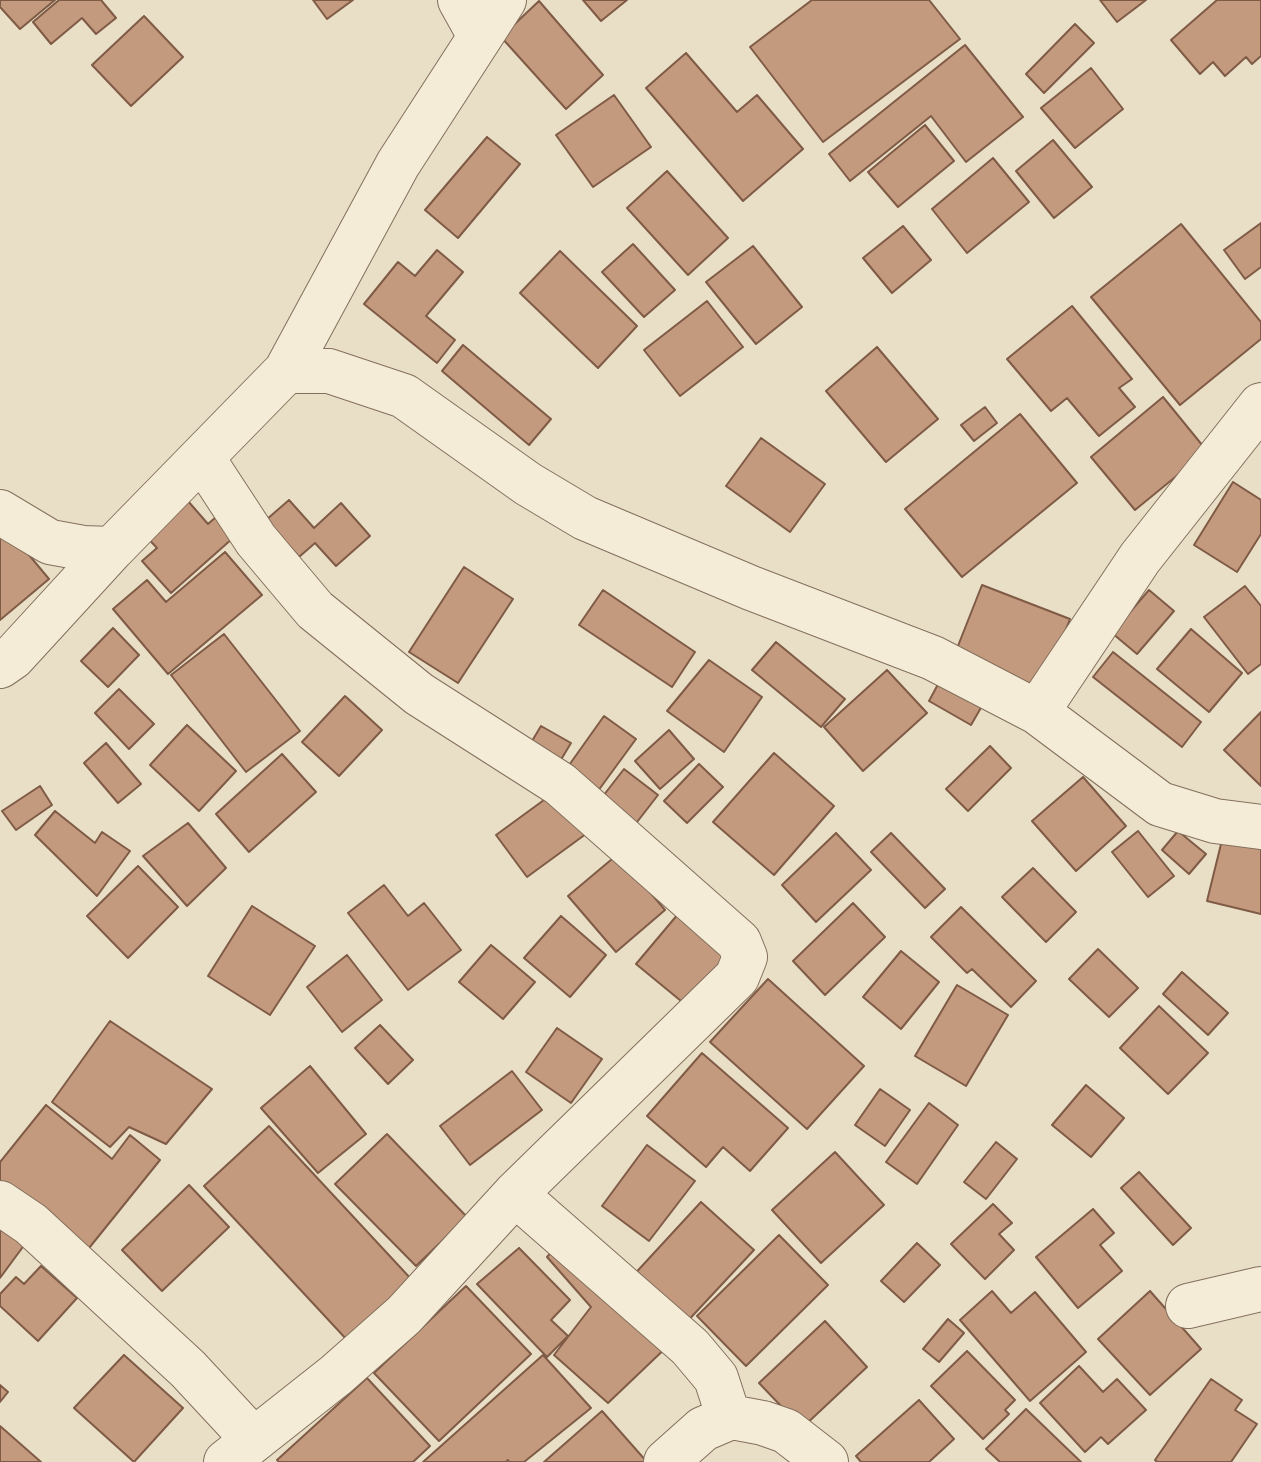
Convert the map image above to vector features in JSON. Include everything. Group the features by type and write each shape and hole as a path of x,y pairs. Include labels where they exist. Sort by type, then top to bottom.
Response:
{"street":[{"path":"0,666 13,657 112,549 286,371 398,164 470,18 504,0"},
{"path":"286,371 329,371 404,396 528,484 585,518 751,588 933,658 1037,712 1160,804 1215,821 1261,827"},
{"path":"1037,712 1140,558 1261,405"},
{"path":"0,1203 31,1224 188,1369 239,1451 336,1375 404,1315 515,1194 737,977 745,957 739,942 560,784 419,694 315,610 256,540 203,459"},
{"path":"0,512 50,542 112,549"},
{"path":"515,1194 690,1347 716,1378 731,1417"},
{"path":"1188,1306 1261,1289"},
{"path":"666,1462 703,1429 731,1417 786,1431 826,1462"}],"building":[{"path":"0,0 55,0 20,29 0,7"},
{"path":"59,0 101,0 116,18 96,34 82,18 51,44 33,22"},
{"path":"313,0 353,0 327,19"},
{"path":"583,0 627,0 601,21"},
{"path":"812,0 929,0 960,39 823,142 750,47"},
{"path":"1100,0 1146,0 1117,22"},
{"path":"1217,0 1261,0 1261,56 1252,64 1246,57 1225,76 1213,62 1200,74 1171,40"},
{"path":"539,1 603,75 566,109 501,37"},
{"path":"144,16 183,57 131,106 92,65"},
{"path":"1075,24 1094,43 1044,93 1026,74"},
{"path":"965,45 1023,117 966,162 931,116 850,181 829,154"},
{"path":"686,53 737,112 757,95 803,149 743,201 646,88"},
{"path":"1091,68 1123,109 1075,148 1041,108"},
{"path":"614,95 651,147 593,187 556,135"},
{"path":"925,125 954,161 898,207 868,172"},
{"path":"487,137 520,164 458,238 425,210"},
{"path":"1053,140 1092,187 1054,218 1016,171"},
{"path":"993,158 1029,202 967,253 932,209"},
{"path":"667,171 728,238 688,275 627,208"},
{"path":"1261,223 1261,267 1245,279 1224,250"},
{"path":"1181,224 1261,322 1261,339 1180,405 1091,297"},
{"path":"903,226 931,260 892,293 863,258"},
{"path":"633,244 675,290 644,317 602,272"},
{"path":"753,246 802,307 756,344 706,282"},
{"path":"437,250 463,272 426,316 455,340 437,363 364,304 398,262 415,276"},
{"path":"560,251 637,326 598,368 520,293"},
{"path":"707,301 743,347 680,396 644,350"},
{"path":"1072,306 1132,379 1119,388 1135,407 1099,436 1067,398 1051,411 1007,359"},
{"path":"463,345 551,419 529,445 442,371"},
{"path":"877,347 938,419 886,462 826,391"},
{"path":"1163,397 1207,451 1135,510 1091,457"},
{"path":"985,407 997,423 974,441 961,425"},
{"path":"1020,414 1077,483 962,577 905,509"},
{"path":"761,438 825,484 790,532 726,486"},
{"path":"1233,482 1261,500 1261,534 1237,572 1194,545"},
{"path":"181,493 208,524 224,510 242,530 171,593 142,561 157,548 140,530"},
{"path":"289,500 314,528 341,503 370,536 336,566 315,543 299,557 266,520"},
{"path":"4,525 49,579 0,620 0,528"},
{"path":"225,552 262,595 168,674 113,609 147,580 166,602"},
{"path":"464,567 513,599 458,683 409,652"},
{"path":"982,585 1070,619 1042,690 954,656"},
{"path":"1245,586 1261,606 1261,664 1248,674 1204,617"},
{"path":"603,590 695,652 672,687 579,625"},
{"path":"1149,590 1174,611 1137,654 1112,633"},
{"path":"113,628 139,655 108,687 81,661"},
{"path":"1191,629 1242,673 1209,712 1157,669"},
{"path":"224,634 300,731 246,772 171,675"},
{"path":"776,642 845,699 821,727 752,670"},
{"path":"1113,652 1201,722 1182,747 1093,677"},
{"path":"709,660 762,697 724,752 667,711"},
{"path":"887,670 927,713 863,771 824,727"},
{"path":"943,675 986,699 971,725 929,701"},
{"path":"119,689 154,724 129,749 95,713"},
{"path":"345,696 382,730 339,776 302,742"},
{"path":"1261,712 1261,786 1224,750"},
{"path":"604,716 636,739 598,791 567,768"},
{"path":"187,725 236,771 199,811 150,765"},
{"path":"541,726 571,743 559,763 529,746"},
{"path":"669,730 694,759 660,789 635,761"},
{"path":"106,743 141,784 118,803 84,763"},
{"path":"990,746 1011,768 968,811 946,789"},
{"path":"774,753 834,806 774,875 713,822"},
{"path":"282,754 316,792 249,852 216,814"},
{"path":"699,764 723,787 687,823 664,801"},
{"path":"624,769 658,795 627,835 593,809"},
{"path":"1083,777 1126,826 1076,871 1032,821"},
{"path":"40,786 52,805 16,830 2,811"},
{"path":"559,789 590,831 527,877 496,835"},
{"path":"55,811 95,843 102,832 130,851 97,896 35,835"},
{"path":"188,823 226,868 187,906 143,856"},
{"path":"1138,831 1174,876 1148,897 1112,852"},
{"path":"1178,831 1206,854 1189,874 1162,850"},
{"path":"836,833 871,870 816,922 782,885"},
{"path":"891,833 945,889 925,908 871,852"},
{"path":"1222,840 1261,849 1261,914 1207,901"},
{"path":"618,854 665,910 616,952 568,896"},
{"path":"138,866 178,907 128,958 87,916"},
{"path":"1033,868 1076,912 1046,942 1002,897"},
{"path":"384,885 408,916 424,903 461,950 408,990 348,913"},
{"path":"853,903 885,937 825,995 793,961"},
{"path":"252,906 315,946 270,1015 208,976"},
{"path":"684,907 739,953 692,1010 636,964"},
{"path":"961,907 1036,981 1011,1007 972,969 967,973 931,937"},
{"path":"561,916 606,955 570,997 524,958"},
{"path":"491,945 535,982 503,1019 459,982"},
{"path":"1098,949 1138,988 1109,1017 1069,979"},
{"path":"901,951 939,982 901,1029 863,997"},
{"path":"347,955 382,1000 342,1032 307,987"},
{"path":"1182,972 1228,1013 1208,1035 1163,994"},
{"path":"768,979 864,1066 807,1129 710,1042"},
{"path":"957,985 1008,1015 966,1086 915,1056"},
{"path":"1159,1006 1208,1053 1168,1094 1120,1048"},
{"path":"110,1021 212,1089 166,1144 129,1127 110,1147 52,1102"},
{"path":"380,1025 413,1060 388,1084 355,1048"},
{"path":"557,1028 602,1059 571,1103 526,1072"},
{"path":"702,1053 788,1128 750,1171 723,1147 706,1167 647,1116"},
{"path":"310,1066 366,1134 318,1173 261,1108"},
{"path":"512,1071 542,1110 470,1165 440,1126"},
{"path":"1086,1085 1124,1118 1091,1157 1052,1125"},
{"path":"880,1089 910,1110 885,1146 855,1125"},
{"path":"929,1103 958,1125 917,1184 886,1162"},
{"path":"46,1105 112,1159 130,1135 160,1160 81,1258 0,1193 0,1162"},
{"path":"269,1126 412,1280 348,1341 204,1186"},
{"path":"387,1134 467,1217 416,1266 335,1184"},
{"path":"996,1142 1017,1159 986,1199 964,1182"},
{"path":"647,1145 695,1181 649,1241 602,1206"},
{"path":"835,1152 884,1205 821,1263 772,1210"},
{"path":"1139,1172 1191,1228 1173,1245 1121,1188"},
{"path":"189,1185 229,1227 162,1291 122,1250"},
{"path":"701,1202 754,1250 682,1327 630,1279"},
{"path":"993,1204 1012,1223 999,1234 1014,1250 985,1279 951,1244"},
{"path":"1093,1209 1114,1233 1100,1245 1122,1271 1078,1308 1036,1257"},
{"path":"0,1218 28,1240 0,1278"},
{"path":"779,1235 828,1285 746,1366 697,1316"},
{"path":"563,1239 672,1342 608,1403 554,1355 591,1307 547,1257"},
{"path":"917,1243 940,1265 904,1302 881,1281"},
{"path":"519,1248 570,1300 551,1320 568,1336 547,1357 477,1284"},
{"path":"41,1266 77,1298 38,1341 0,1306 0,1294 16,1277 24,1284"},
{"path":"466,1286 531,1354 439,1441 374,1373"},
{"path":"992,1291 1011,1313 1035,1292 1086,1352 1030,1401 960,1320"},
{"path":"1150,1291 1201,1349 1150,1395 1098,1339"},
{"path":"948,1319 964,1333 939,1362 923,1349"},
{"path":"825,1321 867,1367 802,1428 759,1383"},
{"path":"967,1351 1015,1400 1005,1410 1009,1414 983,1439 931,1386"},
{"path":"124,1355 183,1408 134,1462 74,1408"},
{"path":"543,1355 591,1408 524,1462 423,1462"},
{"path":"1079,1366 1103,1392 1117,1379 1146,1410 1108,1444 1101,1437 1085,1452 1040,1403"},
{"path":"367,1378 430,1446 413,1462 277,1460"},
{"path":"1211,1379 1242,1400 1235,1410 1257,1424 1231,1462 1157,1462 1155,1460"},
{"path":"0,1385 8,1392 0,1402"},
{"path":"919,1400 954,1439 929,1462 861,1462 856,1456"},
{"path":"1026,1409 1081,1462 1000,1462 986,1449"},
{"path":"602,1411 647,1462 544,1462"},
{"path":"0,1426 41,1462 0,1462"}]}
